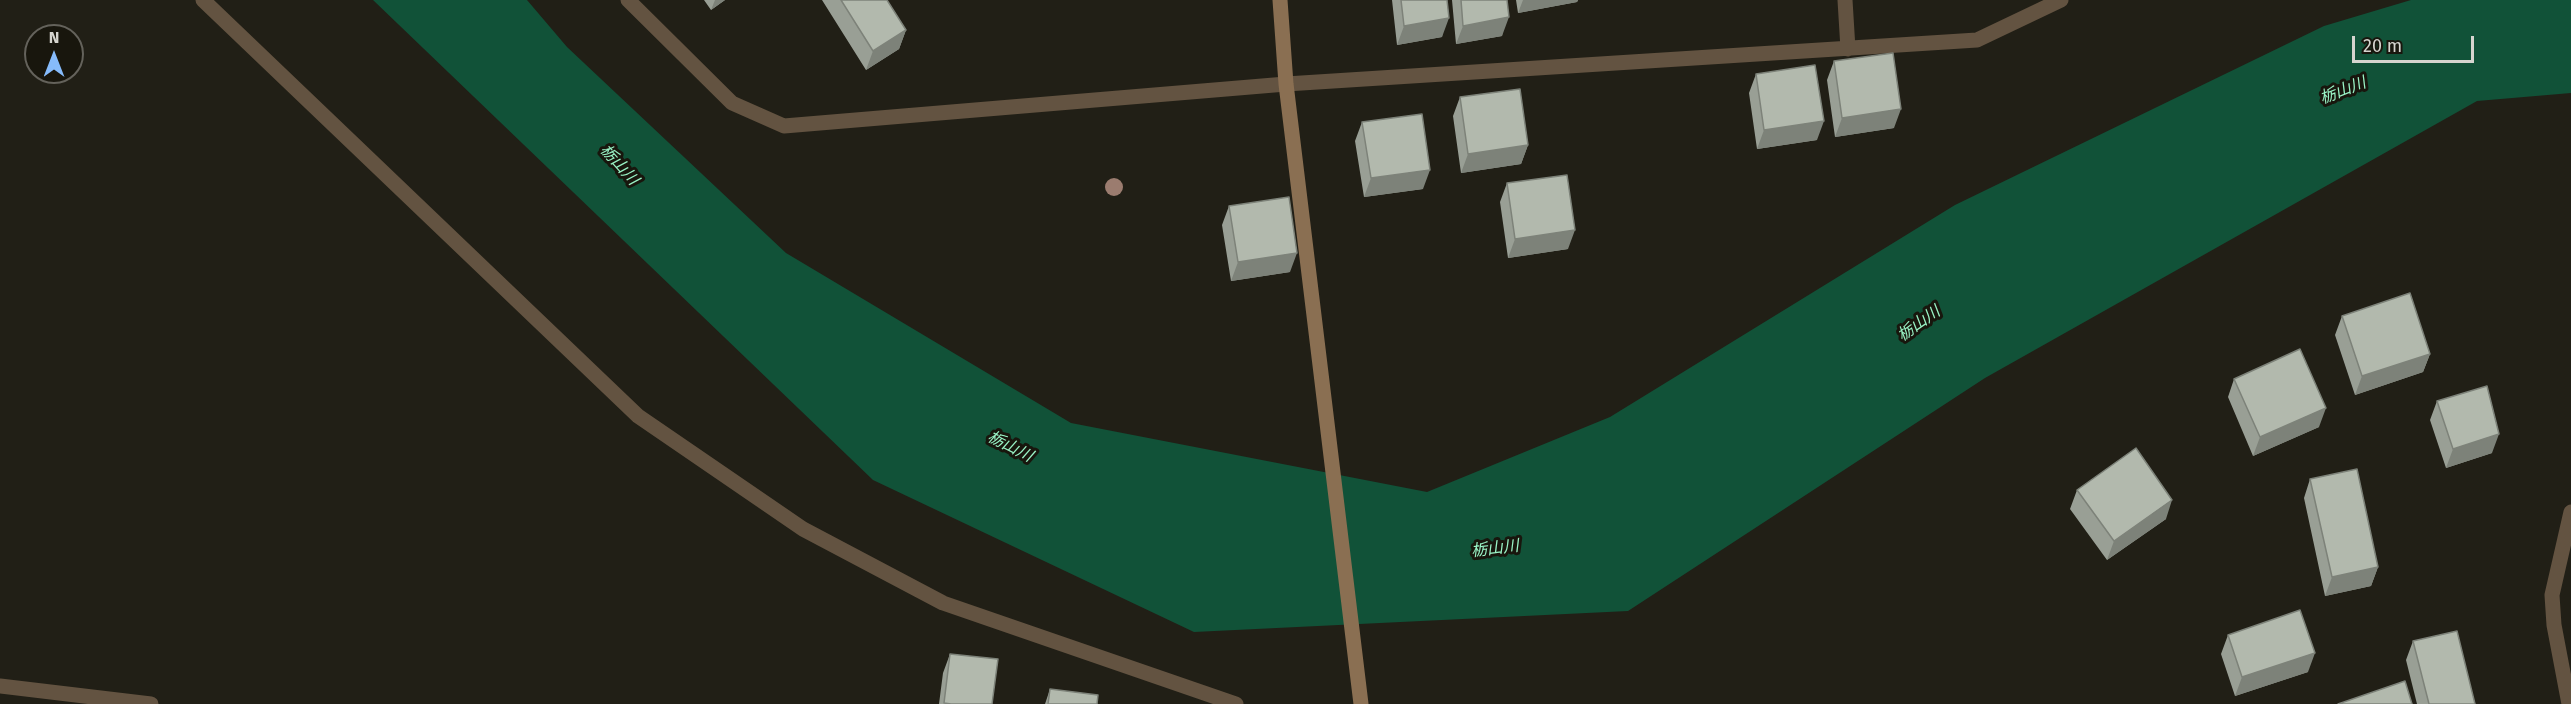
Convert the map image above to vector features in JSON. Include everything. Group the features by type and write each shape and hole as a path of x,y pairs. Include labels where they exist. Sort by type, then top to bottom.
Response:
{"street":[{"path":"203,0 638,416 803,529 944,603 1236,704"},
{"path":"628,0 732,103 784,126 1286,84 1977,40 2061,0"},
{"path":"1280,0 1286,84 1361,704"},
{"path":"1845,0 1848,49"},
{"path":"2569,704 2564,639 2552,595 2571,512"},
{"path":"0,686 151,704"}],"water":[{"name":"栃山川","path":"373,0 527,0 567,47 786,253 1071,423 1427,492 1610,417 1955,205 2324,26 2411,0 2571,0 2571,93 2477,101 1985,378 1628,611 1194,632 873,480"}],"building":[{"path":"841,0 887,0 906,30 873,51"},
{"path":"1401,0 1447,0 1449,18 1404,26"},
{"path":"1461,0 1507,0 1509,17 1463,26"},
{"path":"1893,53 1901,109 1842,118 1834,61"},
{"path":"1815,65 1824,121 1764,130 1756,74"},
{"path":"1520,89 1528,145 1468,154 1460,97"},
{"path":"1422,114 1430,170 1371,178 1362,122"},
{"path":"1567,175 1575,230 1515,239 1507,183"},
{"path":"1289,197 1297,253 1238,262 1229,206"},
{"path":"2410,293 2430,354 2362,376 2342,316"},
{"path":"2300,349 2326,408 2260,437 2234,379"},
{"path":"2487,386 2499,434 2453,449 2437,401"},
{"path":"2136,448 2172,500 2114,541 2077,490"},
{"path":"2357,469 2378,567 2332,577 2310,479"},
{"path":"2300,610 2315,653 2242,677 2228,635"},
{"path":"2457,631 2475,704 2429,704 2413,641"},
{"path":"950,654 998,659 992,704 944,703"},
{"path":"2405,681 2412,704 2338,704"},
{"path":"1050,689 1098,695 1097,704 1048,704"}]}
